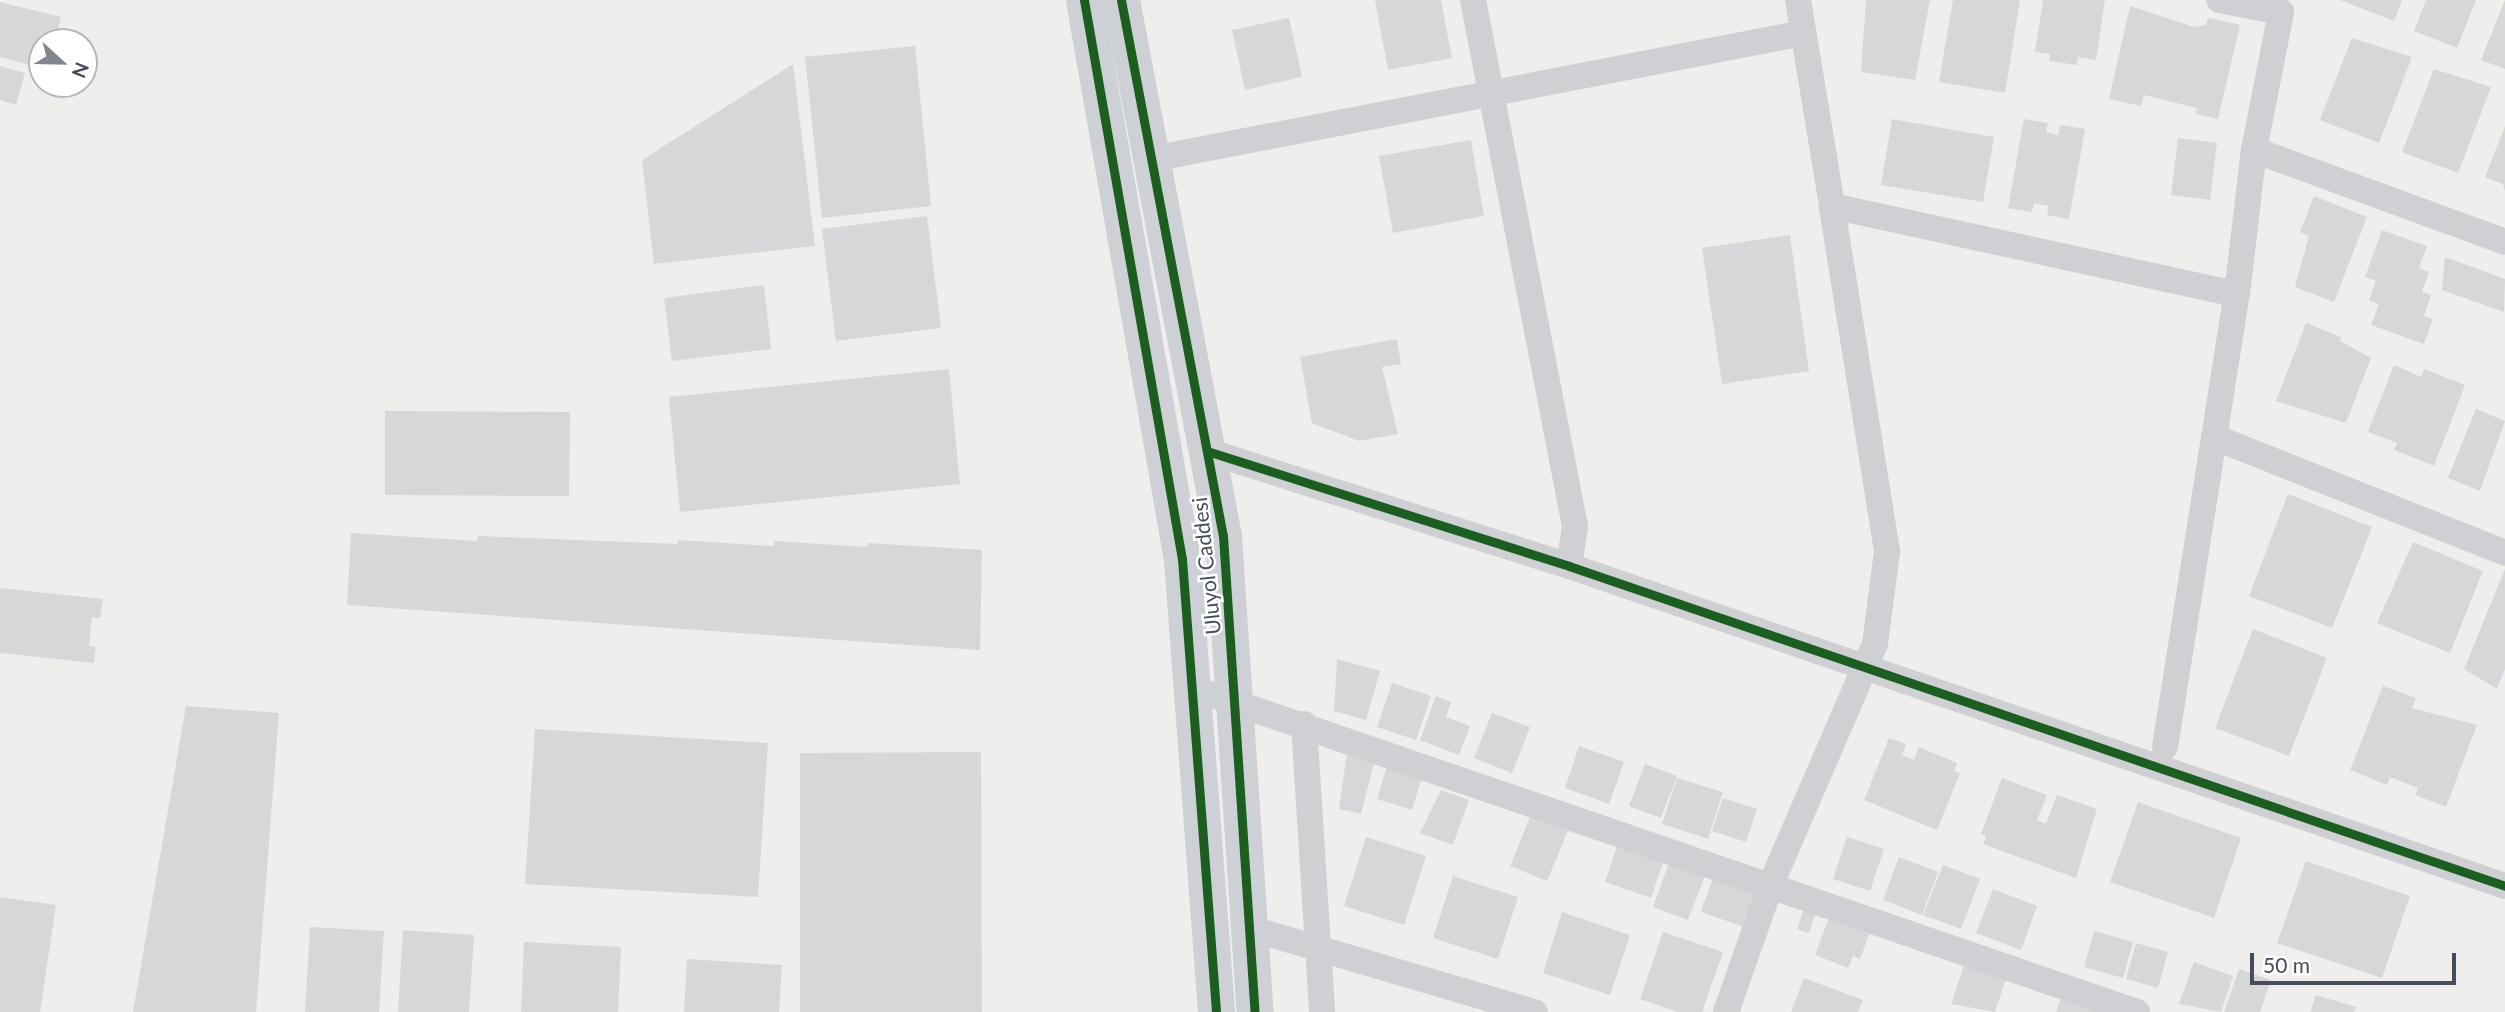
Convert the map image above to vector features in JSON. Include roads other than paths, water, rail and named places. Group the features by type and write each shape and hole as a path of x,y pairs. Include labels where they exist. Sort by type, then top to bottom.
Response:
{"main road":[{"name":"Uluyol Caddesi","path":"1084,0 1182,559 1216,1012"},
{"name":"Uluyol Caddesi","path":"1121,0 1210,452 1235,700 1255,1012"}],"street":[{"path":"1473,0 1575,526 1569,566"},
{"path":"1726,1012 1771,884 1875,644 1887,551 1798,0"},
{"path":"2165,747 2237,294 2254,150 2282,6 2219,0"},
{"path":"1153,159 1803,33"},
{"path":"2254,150 2505,242"},
{"path":"1832,206 2237,294"},
{"path":"2214,437 2505,552"},
{"path":"1210,452 1569,566 2505,886"},
{"path":"1192,688 1235,700 2137,1012"},
{"path":"1304,724 1322,1012"},
{"path":"1249,928 1318,945 1535,1012"}]}
